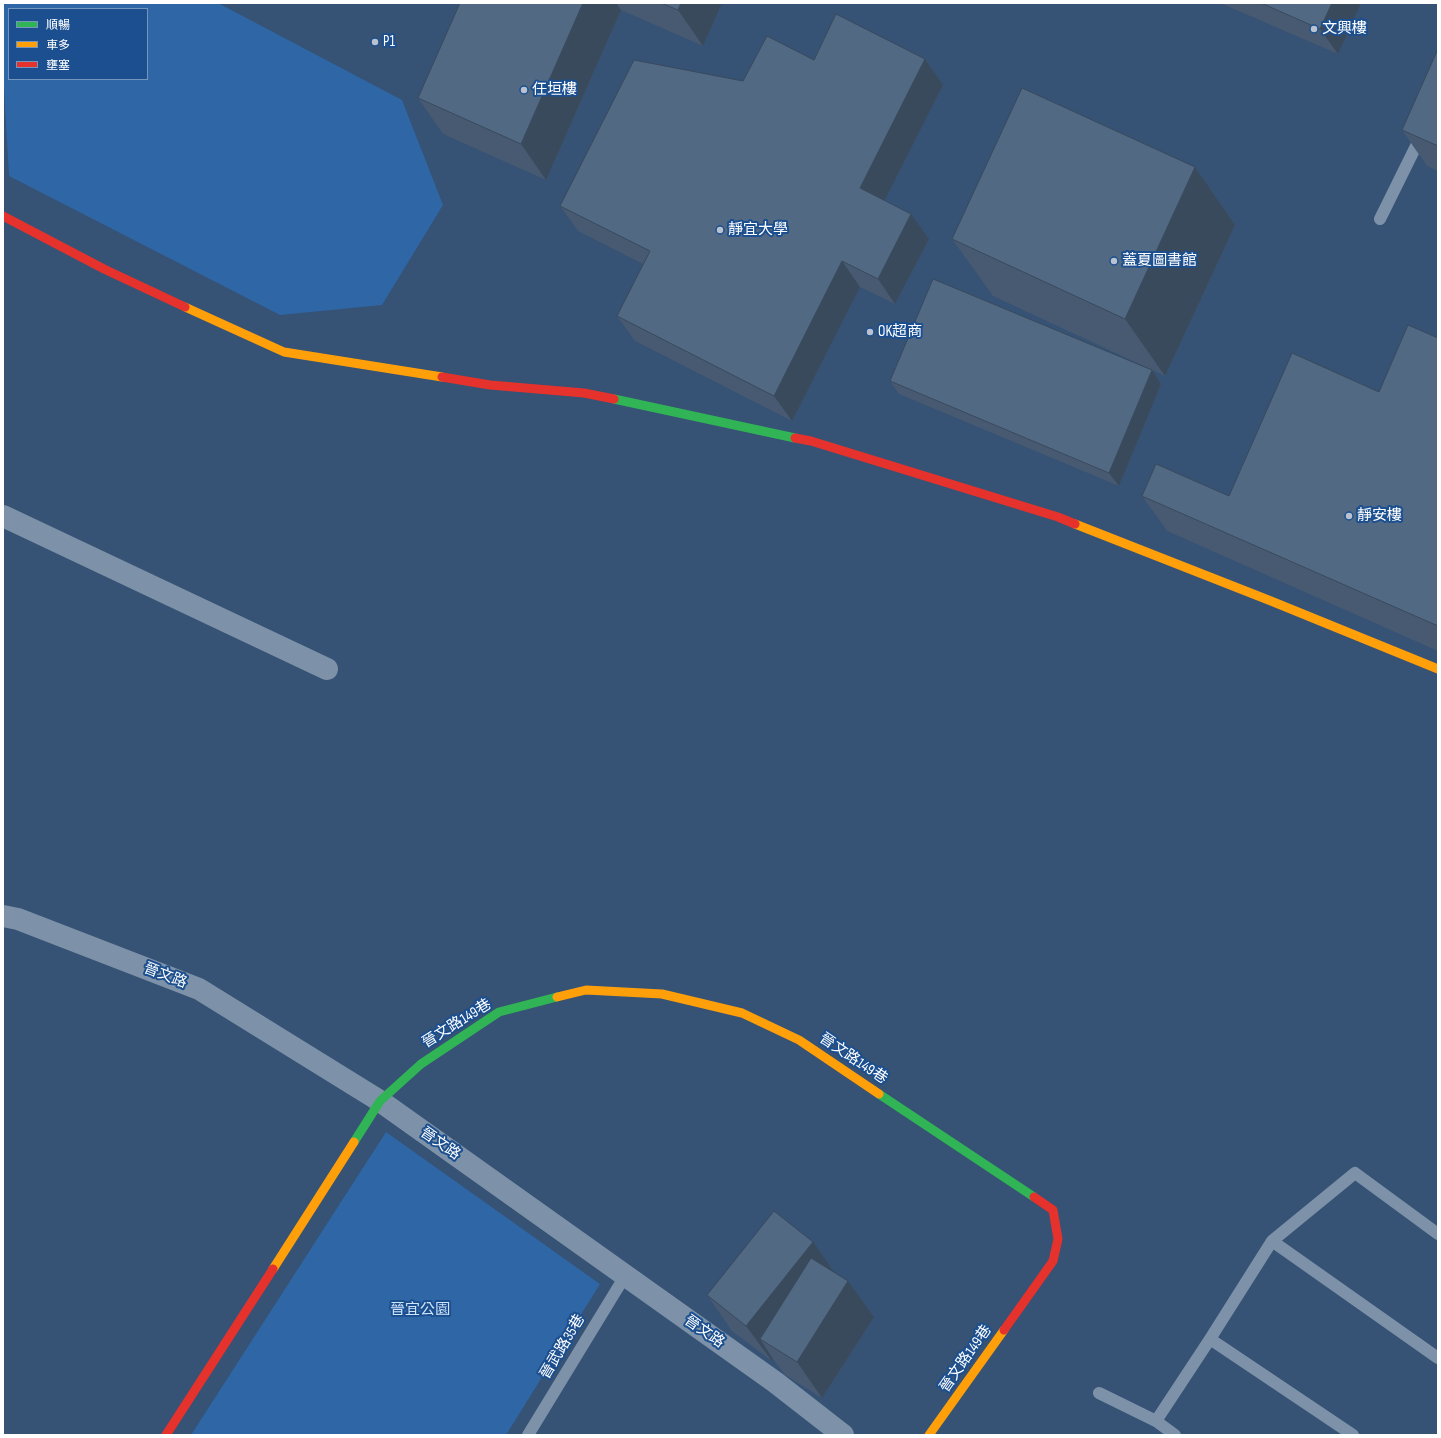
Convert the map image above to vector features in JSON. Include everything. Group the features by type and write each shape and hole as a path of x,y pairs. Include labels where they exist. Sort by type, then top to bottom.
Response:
{"street":[{"path":"3,216 104,268 284,352 490,385 584,393 811,441 1058,517 1438,669"},
{"path":"3,516 327,669"},
{"name":"晉文路","path":"3,916 18,919 199,989 380,1102 775,1382 843,1435"},
{"name":"晉文路149巷","path":"166,1435 380,1102 421,1064 499,1012 586,990 662,994 742,1013 799,1040 1053,1210 1058,1239 1053,1261 929,1435"}],"lane":[{"path":"1380,219 1428,121"},
{"path":"1156,1421 1272,1241 1354,1173 1438,1234"},
{"path":"1272,1241 1438,1358"},
{"name":"晉武路35巷","path":"528,1435 625,1276"},
{"path":"1210,1339 1353,1435"},
{"path":"1099,1393 1156,1421 1175,1435"}],"green space":[{"path":"3,3 218,3 402,100 443,205 382,305 280,315 9,176 3,71"},
{"name":"晉宜公園","path":"386,1132 600,1284 506,1435 191,1435"}],"building":[{"path":"460,3 583,3 521,144 418,98"},
{"path":"661,3 681,3 678,10"},
{"path":"1261,3 1332,3 1320,29"},
{"path":"836,14 925,59 860,188 911,214 878,279 842,261 774,396 617,316 650,251 560,206 634,60 743,81 767,36 814,60"},
{"path":"1438,49 1438,146 1402,130"},
{"path":"1022,88 1195,167 1125,319 952,239"},
{"path":"933,279 1152,370 1109,473 890,381"},
{"name":"靜安樓","path":"1408,325 1438,338 1438,626 1142,496 1156,464 1229,496 1292,353 1379,392"},
{"path":"774,1211 813,1242 746,1326 707,1295"},
{"path":"811,1258 848,1281 797,1362 760,1339"}],"traffic: fast":[{"path":"614,399 795,438"},
{"path":"354,1142 380,1101 421,1064 499,1012 557,997"},
{"path":"879,1094 1034,1197"}],"traffic: slow":[{"path":"185,307 284,352 442,377"},
{"path":"1075,524 1438,669"},
{"path":"557,997 586,990 662,994 742,1013 799,1040 879,1094"},
{"path":"273,1269 354,1142"},
{"path":"929,1435 1004,1330"}],"traffic: jam":[{"path":"3,216 104,269 185,307"},
{"path":"442,377 490,385 584,393 614,399"},
{"path":"795,438 811,441 1058,517 1075,524"},
{"path":"1004,1330 1053,1261 1058,1239 1053,1210 1034,1197"},
{"path":"166,1435 273,1269"}],"place":[{"name":"文興樓","path":"1314,29"},
{"name":"P1","path":"375,42"},
{"name":"任垣樓","path":"524,90"},
{"name":"靜宜大學","path":"720,230"},
{"name":"蓋夏圖書館","path":"1114,261"},
{"name":"OK超商","path":"870,332"},
{"name":"靜安樓","path":"1349,516"}]}
